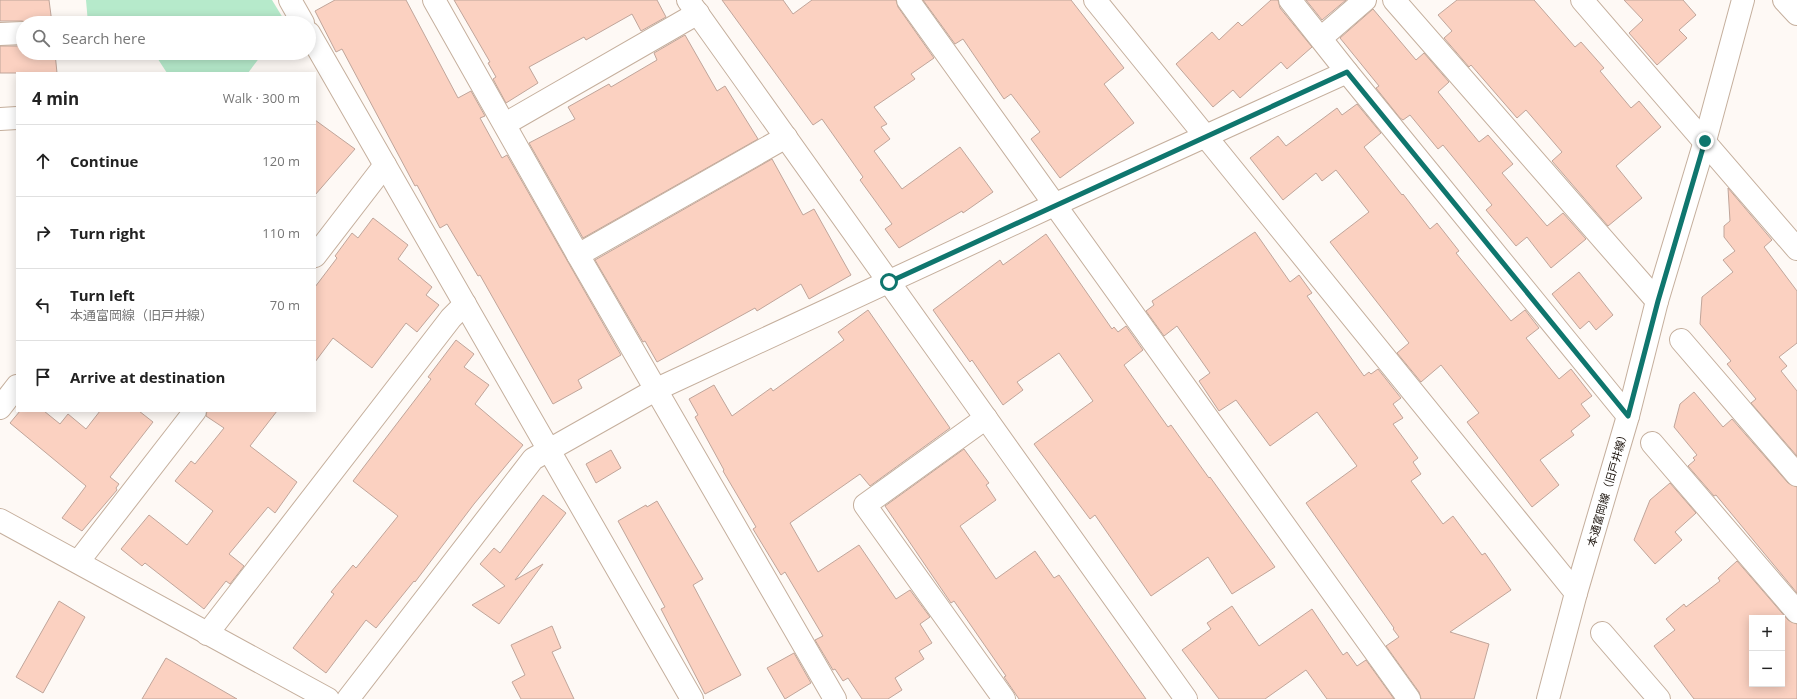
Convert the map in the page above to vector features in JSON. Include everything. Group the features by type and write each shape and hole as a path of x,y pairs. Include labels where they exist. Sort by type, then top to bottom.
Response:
{"street":[{"path":"290,0 299,16"},
{"path":"908,0 1056,204 1409,699"},
{"path":"1095,0 1576,593"},
{"path":"1290,0 1628,416"},
{"path":"1321,38 1365,0"},
{"path":"1394,0 1658,301"},
{"path":"1582,0 1797,249"},
{"name":"本通富岡線（旧戸井線）","path":"1548,699 1576,593 1628,416 1658,301 1705,141 1743,0"},
{"path":"1784,0 1797,14"},
{"path":"436,1 578,255 657,389 835,699"},
{"path":"505,124 693,7 1186,699"},
{"path":"0,34 16,33"},
{"path":"316,45 692,699"},
{"path":"348,699 533,459 657,389 1056,204 1347,72"},
{"path":"0,119 16,118"},
{"path":"578,255 786,137"},
{"path":"317,249 385,165"},
{"path":"208,634 451,318 465,304"},
{"path":"1681,340 1797,475"},
{"path":"0,408 16,387"},
{"path":"78,562 194,412"},
{"path":"986,418 865,505 1004,699"},
{"path":"1652,443 1797,612"},
{"path":"0,520 328,699"},
{"path":"1602,633 1659,699"}],"green space":[{"path":"86,0 272,0 282,16 87,16"},
{"path":"159,60 258,60 249,72 166,72"}],"building":[{"path":"0,0 49,0 51,16 16,16 16,21 0,21"},
{"path":"335,0 406,0 458,98 471,91 485,116 480,118 502,158 507,155 621,355 578,380 582,388 553,404 480,275 478,276 447,224 440,228 417,185 415,186 342,49 336,52 315,11"},
{"path":"454,0 657,0 666,17 641,31 632,14 586,40 584,37 529,67 538,83 506,103 493,79 496,77 488,63 490,62"},
{"path":"722,0 783,0 793,14 812,0 896,0 898,7 934,58 911,74 915,79 874,107 887,124 881,127 890,139 874,151 902,189 960,147 993,192 963,213 962,211 899,248 885,229 892,224 860,180 863,177 822,119 813,125"},
{"path":"923,0 1071,0 1124,68 1104,84 1134,123 1060,178 1031,139 1040,132 1011,94 1004,99 963,39 955,44"},
{"path":"1271,0 1278,0 1280,8 1312,47 1287,69 1281,62 1240,98 1233,90 1213,107 1176,64 1212,32 1219,40 1238,22 1242,26"},
{"path":"1306,0 1346,0 1322,20"},
{"path":"1457,0 1534,0 1575,47 1581,42 1604,68 1600,71 1631,108 1639,101 1661,127 1616,166 1642,198 1608,226 1552,161 1562,152 1526,110 1517,118 1471,65 1469,67 1444,38 1452,31 1438,15"},
{"path":"1624,0 1683,0 1696,15 1679,30 1687,38 1657,65 1629,33 1643,20"},
{"path":"1373,9 1416,60 1424,53 1449,82 1438,92 1479,142 1488,135 1513,164 1502,173 1547,226 1563,213 1586,239 1551,268 1527,237 1516,246 1486,210 1492,205 1443,145 1438,149 1410,115 1403,120 1400,118 1376,88 1379,86 1340,38"},
{"path":"685,35 717,91 725,86 758,139 583,238 529,143 575,119 568,107 609,84 611,87 657,60 654,53"},
{"path":"0,46 16,46 16,60 56,60 57,72 0,73"},
{"path":"1357,104 1381,133 1364,147 1402,195 1403,194 1430,229 1437,223 1459,251 1456,253 1511,321 1525,310 1539,328 1526,338 1559,379 1571,369 1592,396 1581,404 1590,416 1571,431 1574,435 1540,460 1559,485 1532,507 1467,422 1479,413 1441,365 1421,382 1397,353 1409,343 1330,242 1369,212 1336,170 1322,181 1316,173 1283,200 1250,158 1278,136 1286,146 1337,108 1342,115"},
{"path":"316,121 355,149 316,194"},
{"path":"772,159 803,215 814,209 851,275 809,299 801,284 757,311 755,308 657,362 645,341 643,342 595,260"},
{"path":"1728,188 1772,240 1764,247 1797,291 1797,343 1779,357 1787,366 1781,371 1797,391 1797,456 1751,403 1756,399 1727,364 1731,361 1700,324 1702,297 1733,272 1723,260 1735,251 1724,237 1724,226 1730,221"},
{"path":"373,218 408,245 398,259 432,287 426,295 439,305 417,332 406,323 372,368 333,338 316,361 316,286 337,258 335,256 352,233 358,238"},
{"path":"1255,232 1290,282 1299,275 1312,293 1307,296 1364,376 1369,372 1371,374 1378,369 1401,398 1393,404 1403,418 1393,424 1418,458 1413,462 1421,474 1411,481 1443,524 1453,516 1482,555 1485,553 1511,590 1450,632 1489,644 1474,699 1421,699 1419,692 1386,646 1399,637 1393,629 1394,628 1306,503 1357,466 1317,412 1270,446 1236,400 1219,411 1199,381 1210,373 1177,326 1164,336 1146,311 1154,305 1152,301"},
{"path":"1046,234 1112,329 1114,327 1118,332 1126,326 1143,350 1124,365 1168,427 1171,425 1275,567 1232,594 1208,557 1151,596 1095,515 1090,519 1034,444 1093,401 1059,353 1017,382 1023,390 1003,405 972,360 970,362 933,310 1000,260 1003,265"},
{"path":"1579,272 1613,315 1596,330 1589,321 1580,329 1552,294"},
{"path":"868,310 950,428 870,486 860,474 790,523 818,572 859,545 896,599 910,590 930,617 920,624 932,643 919,651 924,659 895,678 902,690 888,699 862,699 848,678 843,681 835,669 833,670 815,640 823,636 785,572 781,575 753,529 756,527 723,471 724,470 695,417 698,415 689,399 714,385 732,416 771,388 773,391 844,340 838,332"},
{"path":"456,340 474,354 464,367 489,385 475,404 523,445 474,504 415,582 414,581 376,628 366,620 326,673 293,648 334,594 331,592 353,565 356,568 398,516 353,481 431,379 428,377"},
{"path":"1694,392 1723,427 1732,419 1788,483 1797,487 1797,593 1716,495 1714,496 1688,466 1695,460 1693,458 1697,455 1674,427 1680,404"},
{"path":"19,412 45,412 60,424 68,414 86,429 99,412 140,412 153,422 110,477 119,484 116,488 117,490 82,531 62,518 86,486 10,423"},
{"path":"207,412 276,412 250,446 297,482 275,513 268,507 229,554 244,566 230,584 226,581 204,609 145,563 142,566 121,549 149,515 187,545 213,511 175,481 191,461 195,464 224,428 206,416"},
{"path":"964,449 989,483 986,485 996,500 960,526 996,579 1035,551 1054,578 1059,575 1146,699 1019,699 1004,677 1006,676 954,601 951,603 885,506"},
{"path":"611,450 621,468 596,483 586,464"},
{"path":"1670,483 1696,513 1675,532 1682,540 1655,564 1634,540 1650,500"},
{"path":"543,495 566,513 515,580 543,564 499,624 472,605 505,586 480,564 494,548 500,553"},
{"path":"657,501 703,579 693,585 741,675 705,694 661,609 665,607 618,521 646,505 647,507"},
{"path":"1737,561 1784,615 1749,615 1749,687 1785,687 1785,617 1788,620 1797,624 1797,699 1694,699 1654,646 1675,630 1666,619 1684,604 1686,607 1720,581 1718,578"},
{"path":"59,601 85,617 43,693 16,677"},
{"path":"1232,606 1259,646 1312,609 1343,655 1347,652 1357,666 1366,660 1394,699 1327,699 1306,670 1265,699 1219,699 1182,650 1211,629 1207,623"},
{"path":"552,626 561,648 552,652 574,699 521,699 512,682 525,675 511,645"},
{"path":"794,653 811,683 785,699 767,668"},
{"path":"166,658 237,699 142,699"}],"route":[{"path":"889,282 1056,204 1347,72 1628,416 1658,301 1705,141"}]}
